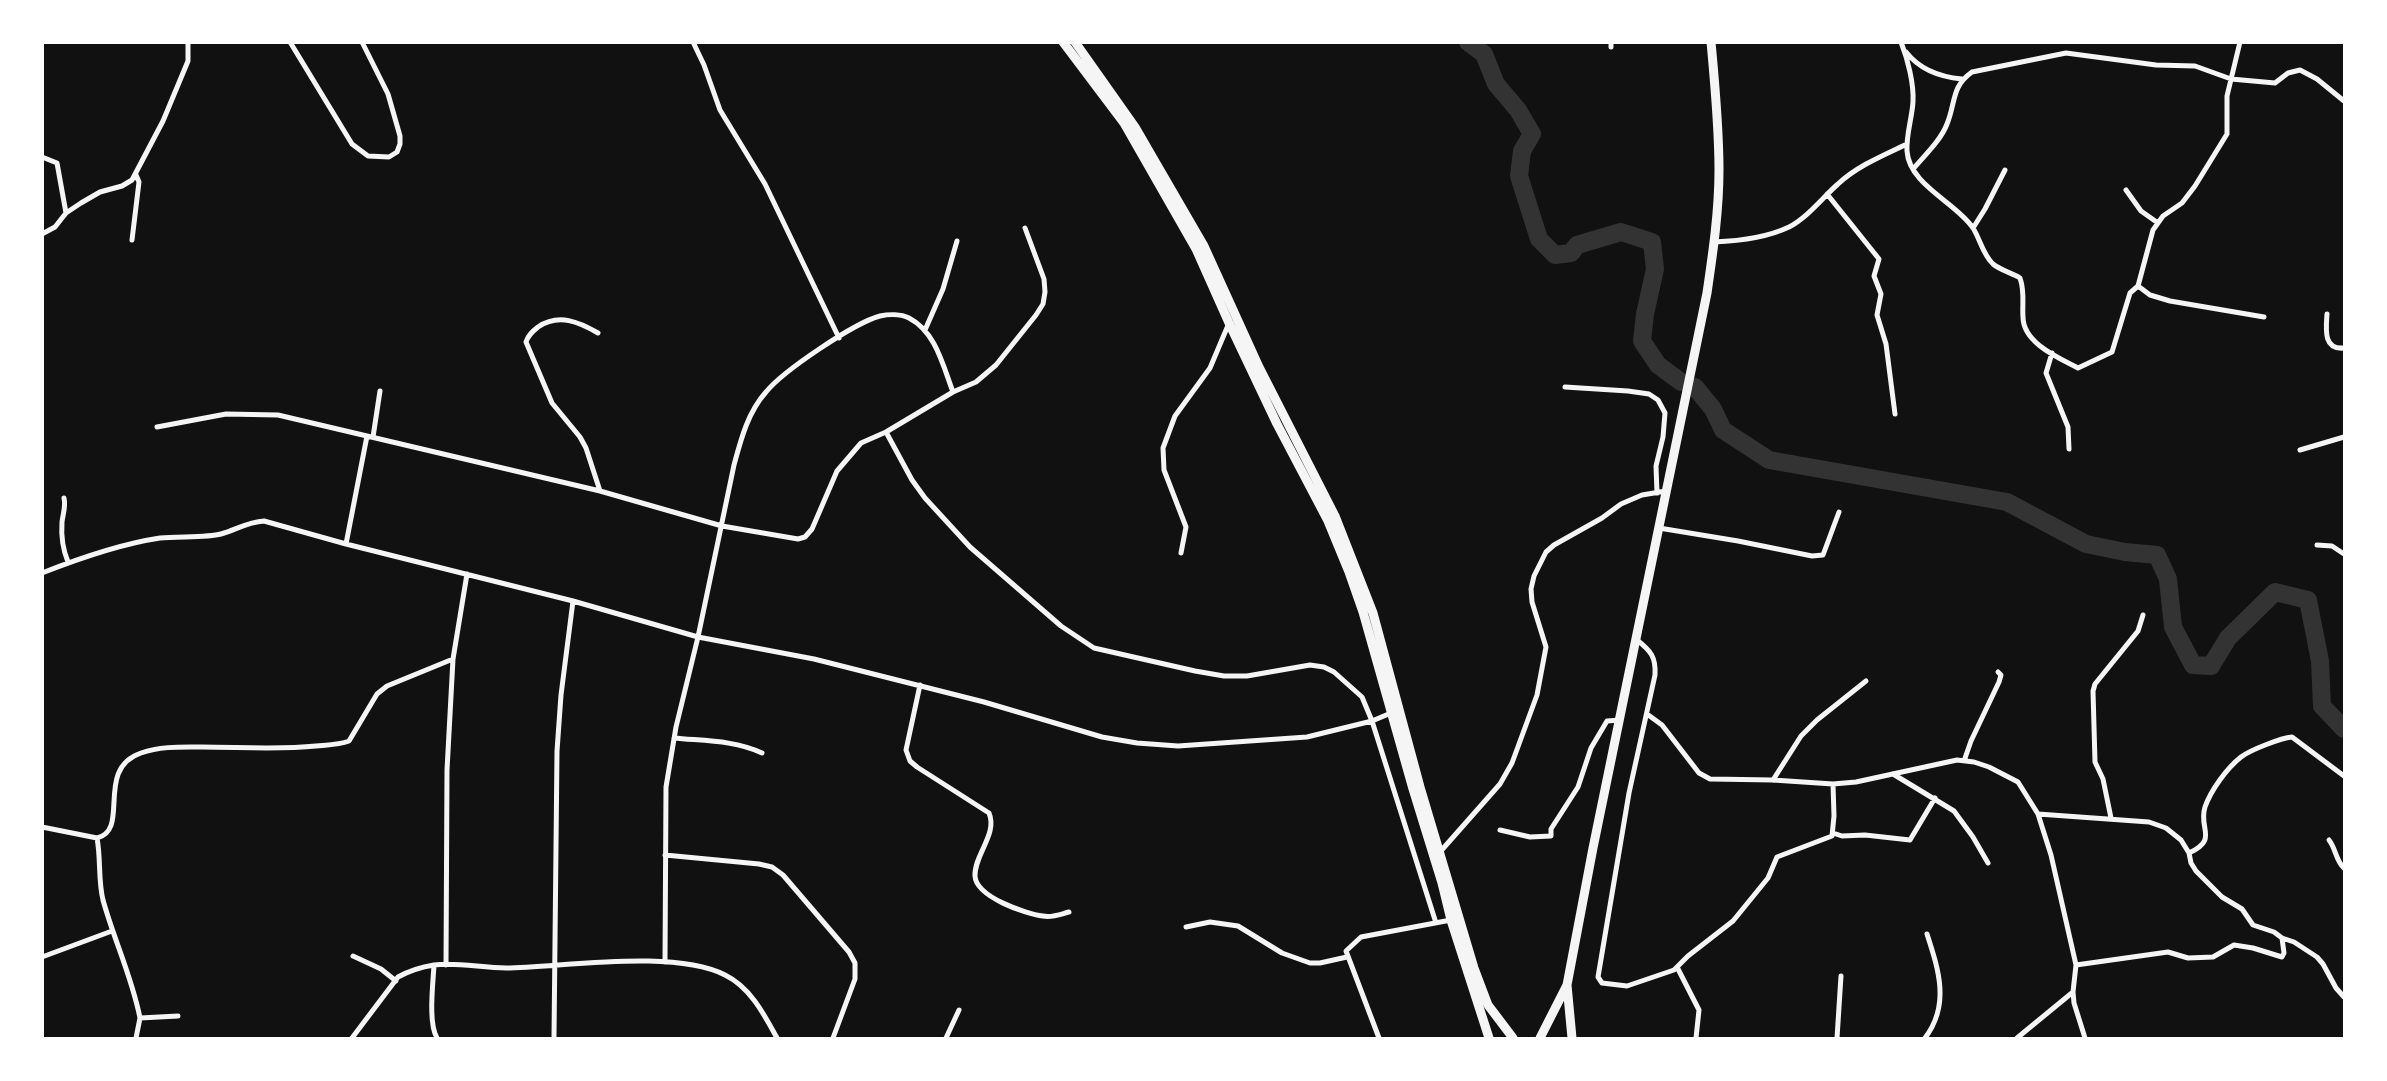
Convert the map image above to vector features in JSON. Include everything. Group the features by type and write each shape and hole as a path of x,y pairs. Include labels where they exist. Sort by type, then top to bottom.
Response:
{"highway":[{"path":"1063,42 1124,123 1196,249 1229,324 1335,538 1363,612 1442,882 1450,920 1489,1038"},
{"path":"1075,42 1135,127 1204,246 1259,367 1335,516 1373,613 1458,920 1488,1004 1512,1038"},
{"path":"1572,1038 1567,985 1593,848 1659,528 1661,492 1707,292 1714,242 1719,171 1711,42"},
{"path":"1540,1038 1567,985"}],"street":[{"path":"42,234 55,226 66,213 100,192 122,186 132,180 163,121 188,61 188,42"},
{"path":"290,42 352,144 368,156 389,157 398,152 400,136 388,94 362,42"},
{"path":"693,42 704,65 720,110 765,184 839,338"},
{"path":"1901,42 1904,49 1913,101 1907,152 1914,168 1928,188 1972,228 1978,241 1994,264 2020,278 2024,289 2022,318 2026,330 2035,341 2078,368 2112,352 2130,293 2138,286 2153,230 2163,216 2182,203 2195,186 2226,134 2227,96 2240,42"},
{"path":"1904,49 1914,62 1924,68 1936,74 1962,79"},
{"path":"1914,168 1948,124 1956,89 1962,79 1972,72 2066,53 2156,65 2195,66 2231,79 2275,83 2288,73 2300,70 2317,79 2344,101"},
{"path":"1714,242 1735,241 1783,229 1808,213 1839,183 1867,164 1907,144"},
{"path":"42,157 57,163 66,213"},
{"path":"1972,228 2005,170"},
{"path":"132,240 139,182 136,174"},
{"path":"2126,190 2141,211 2158,223"},
{"path":"1827,194 1879,259 1874,276 1881,294 1877,315 1886,344 1895,414"},
{"path":"157,427 226,414 278,415 600,491 722,526 798,539 805,537 812,529 837,471 846,458 861,443 886,432 953,392 967,387 986,375 1036,315 1043,304 1045,292 1044,279 1025,228"},
{"path":"925,330 943,289 957,241"},
{"path":"2138,286 2150,295 2170,301 2264,317"},
{"path":"665,962 666,787 674,738 698,637 734,464 742,436 753,410 765,392 780,378 839,338 860,324 880,316 896,314 909,318 925,330 943,363 953,392"},
{"path":"2327,314 2326,336 2330,344 2338,349 2344,348"},
{"path":"598,333 581,324 567,320 552,320 532,332 526,342 552,403 586,448 600,491"},
{"path":"1181,553 1186,528 1164,470 1163,448 1171,424 1210,368 1229,324"},
{"path":"2052,353 2046,373 2068,428 2068,449"},
{"path":"1440,852 1500,784 1512,763 1537,695 1546,647 1532,602 1534,576 1539,563 1554,545 1602,518 1621,504 1642,495 1661,492 1656,466 1663,437 1665,413 1658,400 1649,394 1628,391 1565,387"},
{"path":"373,437 380,391"},
{"path":"886,432 912,480 925,498 970,547 1062,626 1094,648 1224,676 1247,676 1310,665 1324,667 1334,672 1362,697 1372,721 1436,922"},
{"path":"346,544 367,436"},
{"path":"2300,450 2344,437"},
{"path":"64,498 66,506 62,523 63,550 68,562"},
{"path":"1659,528 1812,556 1823,555 1839,512"},
{"path":"42,573 68,562 139,542 184,536 220,535 251,522 274,523 346,544 572,601 698,637 814,659 1032,715 1102,737 1137,743 1178,746 1307,737 1372,721 1392,712"},
{"path":"2317,545 2332,546 2344,554"},
{"path":"446,965 447,770 453,659 467,574"},
{"path":"554,1038 557,751 561,695 572,601"},
{"path":"2111,818 2103,779 2095,762 2093,691 2095,684 2138,631 2143,615"},
{"path":"1637,640 1652,652 1656,662 1655,675 1629,793 1598,976 1599,981 1605,984 1627,986 1655,975 1670,972 1733,921 1768,878 1777,857 1828,838 1833,833 1833,784"},
{"path":"42,827 97,838 104,836 113,826 116,780 127,760 140,753 174,747 301,747 344,743 353,738 372,702 382,690 453,659"},
{"path":"1964,761 1971,740 1999,682 2001,675 1998,672"},
{"path":"1773,780 1801,736 1817,720 1866,681"},
{"path":"920,685 906,750 907,756 917,767 989,813 991,824 975,874 979,885 996,900 1022,911 1052,917 1069,912"},
{"path":"1647,714 1662,725 1699,773 1710,779 1773,780 1833,784 1893,774 1942,762 1964,761 1989,767 2018,782 2038,814 2060,888 2076,965 2072,992 2085,1038"},
{"path":"1500,830 1530,837 1551,836 1551,829 1578,787 1588,755 1598,734 1607,721 1620,720"},
{"path":"2189,853 2200,848 2206,839 2204,810 2211,796 2220,781 2245,755 2292,737 2344,776"},
{"path":"674,738 748,746 762,753"},
{"path":"1893,774 1954,811 1973,837 1988,863"},
{"path":"1833,833 1842,836 1865,835 1910,840 1935,798"},
{"path":"2038,814 2111,818 2158,824 2181,840 2189,853 2191,863 2196,871 2222,897 2242,909 2254,925 2266,927 2317,957 2344,998"},
{"path":"97,838 100,858 100,879 112,931 134,988 140,1018 136,1038"},
{"path":"2329,840 2340,864 2344,868"},
{"path":"665,855 759,864 772,867 784,875 849,952 855,963 855,979 833,1038"},
{"path":"1379,1038 1347,957 1346,950 1361,937 1450,920"},
{"path":"1186,926 1210,922 1238,926 1282,953 1310,963 1320,963 1347,957"},
{"path":"42,957 112,931"},
{"path":"1925,1038 1934,1027 1940,1008 1937,967 1926,934"},
{"path":"2076,965 2168,952 2188,958 2213,957 2234,945 2253,948 2282,957 2284,953 2282,938"},
{"path":"353,956 362,962 381,969 396,980"},
{"path":"352,1038 396,980 408,972 434,965 499,968 665,962 699,966 726,975 753,998 763,1012 776,1038"},
{"path":"434,965 433,1023 434,1034 437,1038"},
{"path":"1678,967 1699,1010 1696,1038"},
{"path":"1837,1038 1841,976"},
{"path":"2017,1038 2072,992"},
{"path":"946,1038 959,1010"},
{"path":"140,1018 178,1016"}],"waterway":[{"path":"1468,42 1484,54 1496,84 1518,110 1532,134 1522,151 1519,176 1539,239 1555,255 1571,253 1577,245 1621,232 1652,242 1655,269 1645,314 1642,341 1658,365 1681,382"},
{"path":"1695,387 1713,409 1723,430 1769,460 2007,502 2086,544 2125,552 2157,555 2168,579 2173,627 2193,665 2211,666 2228,638 2275,592 2308,600 2320,661 2322,706 2344,729"}]}
